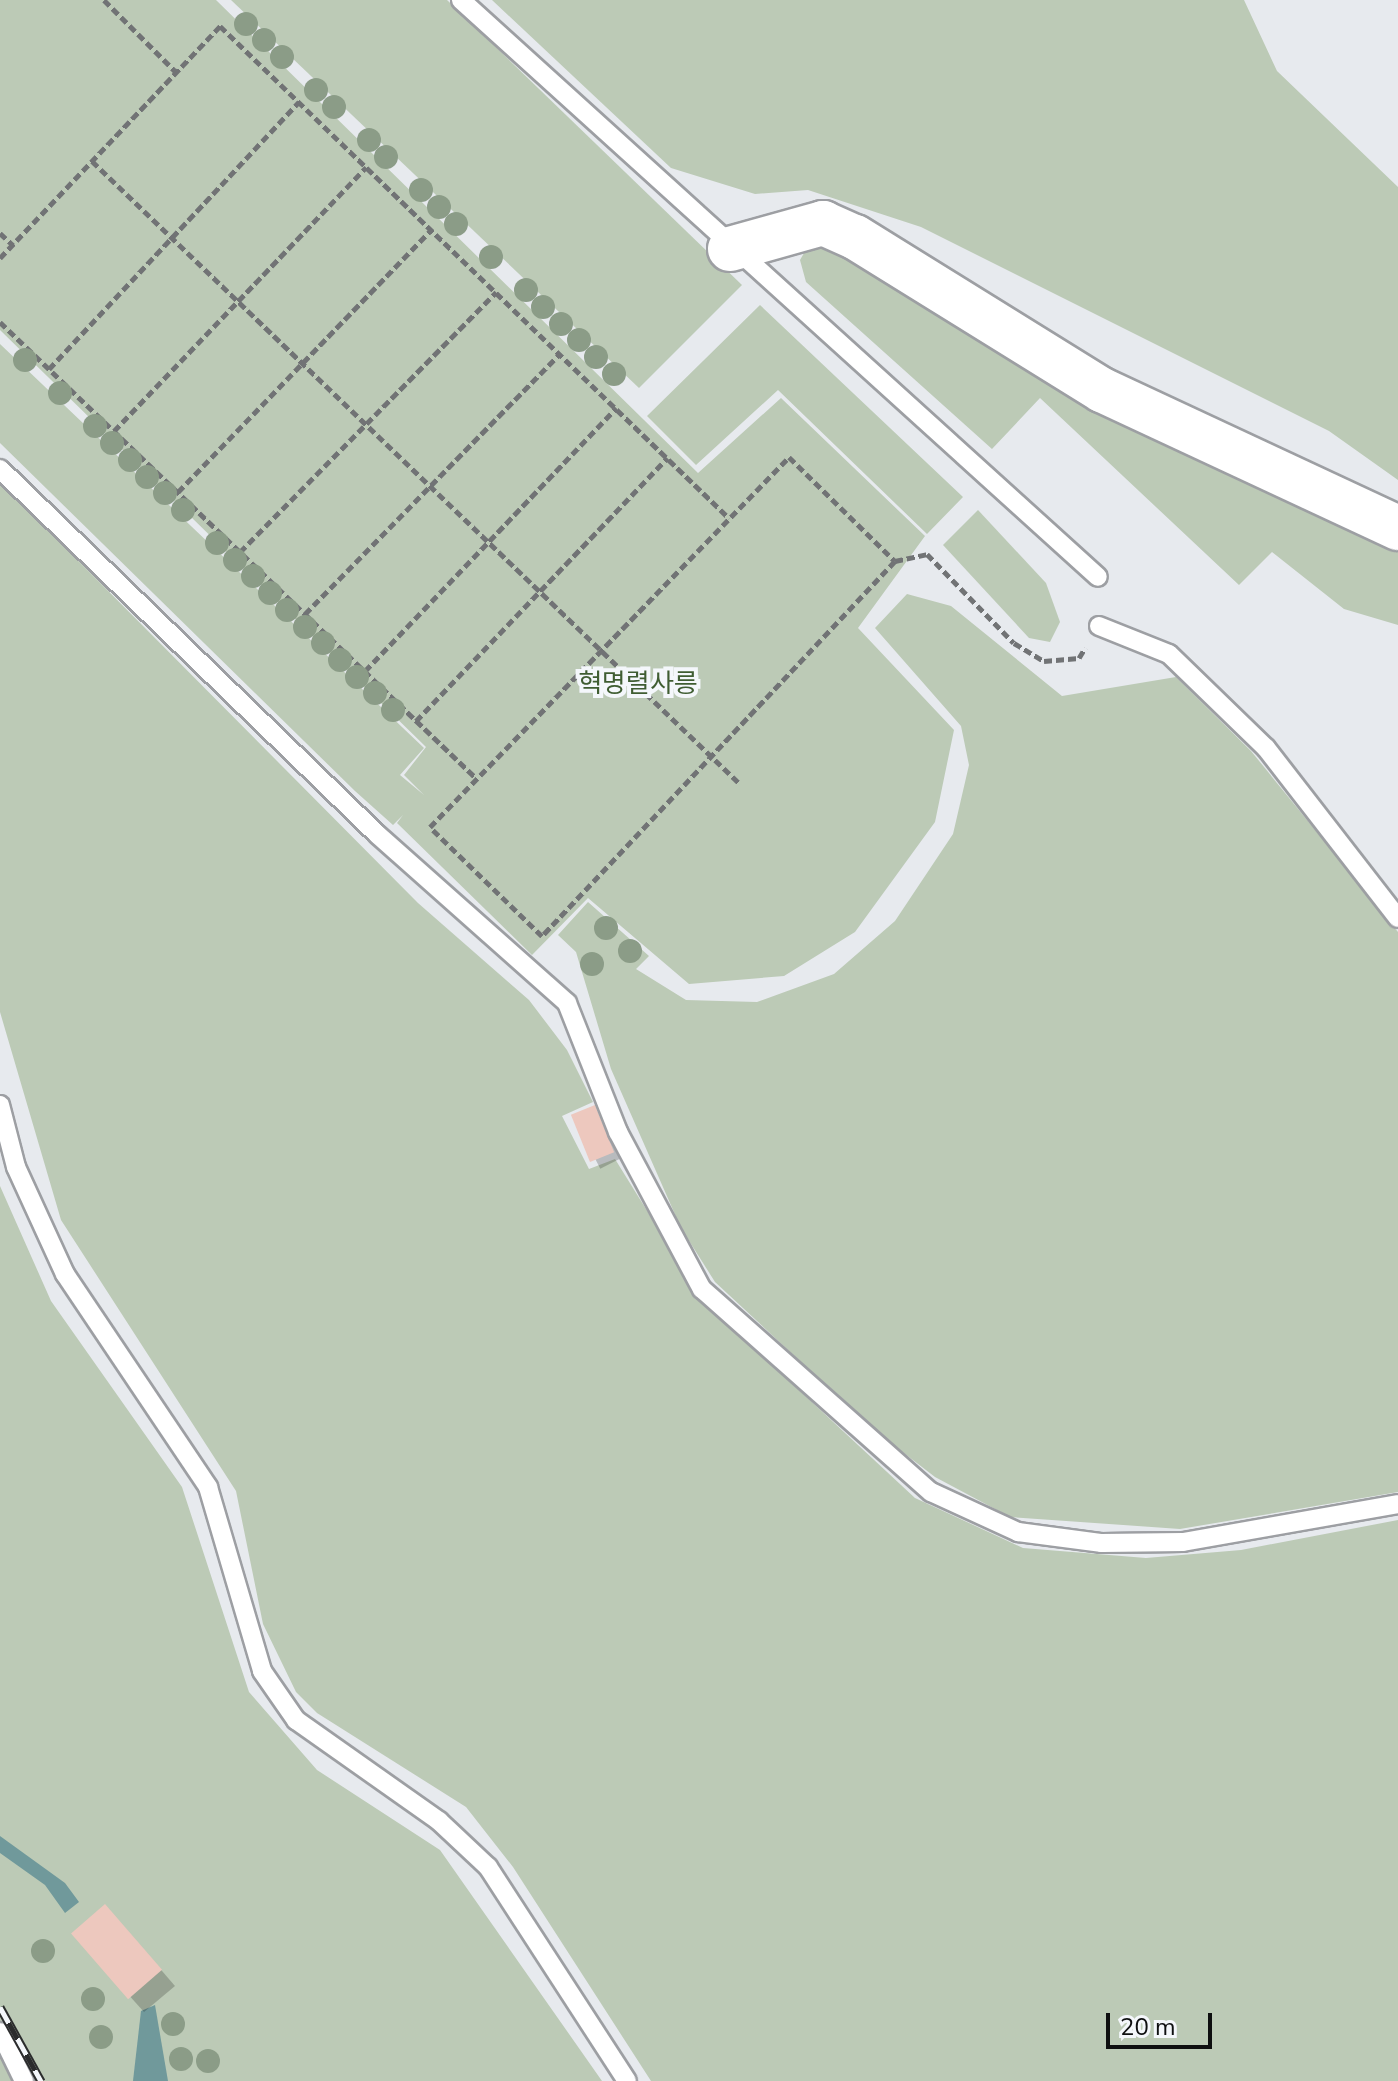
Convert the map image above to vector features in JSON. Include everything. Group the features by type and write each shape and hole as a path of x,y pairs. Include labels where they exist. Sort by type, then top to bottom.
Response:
{"street":[{"path":"730,249 794,227 823,223 844,232 1102,390 1398,528"}],"lane":[{"path":"461,0 730,249 1098,577"},
{"path":"0,469 378,835 567,1003 618,1132 702,1289 931,1492 1018,1532 1102,1543 1183,1542 1398,1504"},
{"path":"1099,626 1169,654 1255,737 1398,918"},
{"path":"0,1105 16,1167 65,1274 208,1487 262,1671 296,1720 439,1821 488,1867 627,2081"},
{"path":"0,2032 24,2081"}],"path":[{"path":"104,0 176,72"},
{"path":"0,258 220,26 729,518"},
{"path":"49,369 299,102"},
{"path":"92,161 740,784"},
{"path":"114,431 366,167"},
{"path":"178,492 431,230"},
{"path":"0,233 13,245"},
{"path":"240,552 496,292"},
{"path":"0,322 476,778"},
{"path":"305,614 560,354"},
{"path":"365,671 616,408"},
{"path":"895,561 789,457 430,827 542,936 713,758 895,561 927,554 1014,643 1044,661 1079,658 1099,626"},
{"path":"416,721 667,458"}],"green space":[{"name":"혁명렬사릉","path":"0,0 216,0 698,473 781,398 925,536 858,628 954,730 935,822 855,932 784,976 689,984 588,898 532,955 397,823 403,815 393,825 355,791 0,443 0,344 424,748 400,775 424,795 404,775 426,747 0,330"},
{"path":"231,0 447,0 742,285 639,388"},
{"path":"492,0 1244,0 1277,71 1398,187 1398,480 1329,431 921,227 808,190 755,194 671,168"},
{"path":"811,241 839,244 1398,542 1398,625 1344,609 1272,552 1239,585 1040,398 992,449 806,282 800,260"},
{"path":"760,305 963,497 927,534 778,390 696,465 647,416"},
{"path":"0,482 418,903 529,1000 567,1050 593,1102 562,1116 589,1169 615,1159 703,1301 915,1498 1023,1548 1146,1558 1241,1550 1398,1520 1398,2081 651,2081 513,1867 466,1807 317,1713 296,1692 263,1624 236,1491 61,1220 0,1012"},
{"path":"978,510 1046,583 1060,622 1050,642 1029,638 943,545"},
{"path":"907,594 951,606 1062,696 1176,677 1251,751 1398,932 1398,1492 1180,1529 1010,1517 935,1477 874,1430 715,1282 681,1228 611,1069 576,952 558,935 588,902 649,956 636,969 686,1000 757,1002 834,974 895,921 953,834 969,765 961,726 875,628"},
{"path":"0,1186 51,1301 182,1487 249,1692 317,1770 440,1850 602,2081 0,2081"}],"water":[{"path":"0,1836 65,1883 79,1902 65,1913 45,1885 0,1853"},
{"path":"155,2005 168,2081 133,2081 141,2011"}],"building":[{"path":"595,1105 614,1152 590,1162 571,1115"},
{"path":"105,1904 162,1970 128,1999 71,1934"}],"railway":[{"path":"0,2007 41,2081"}]}
